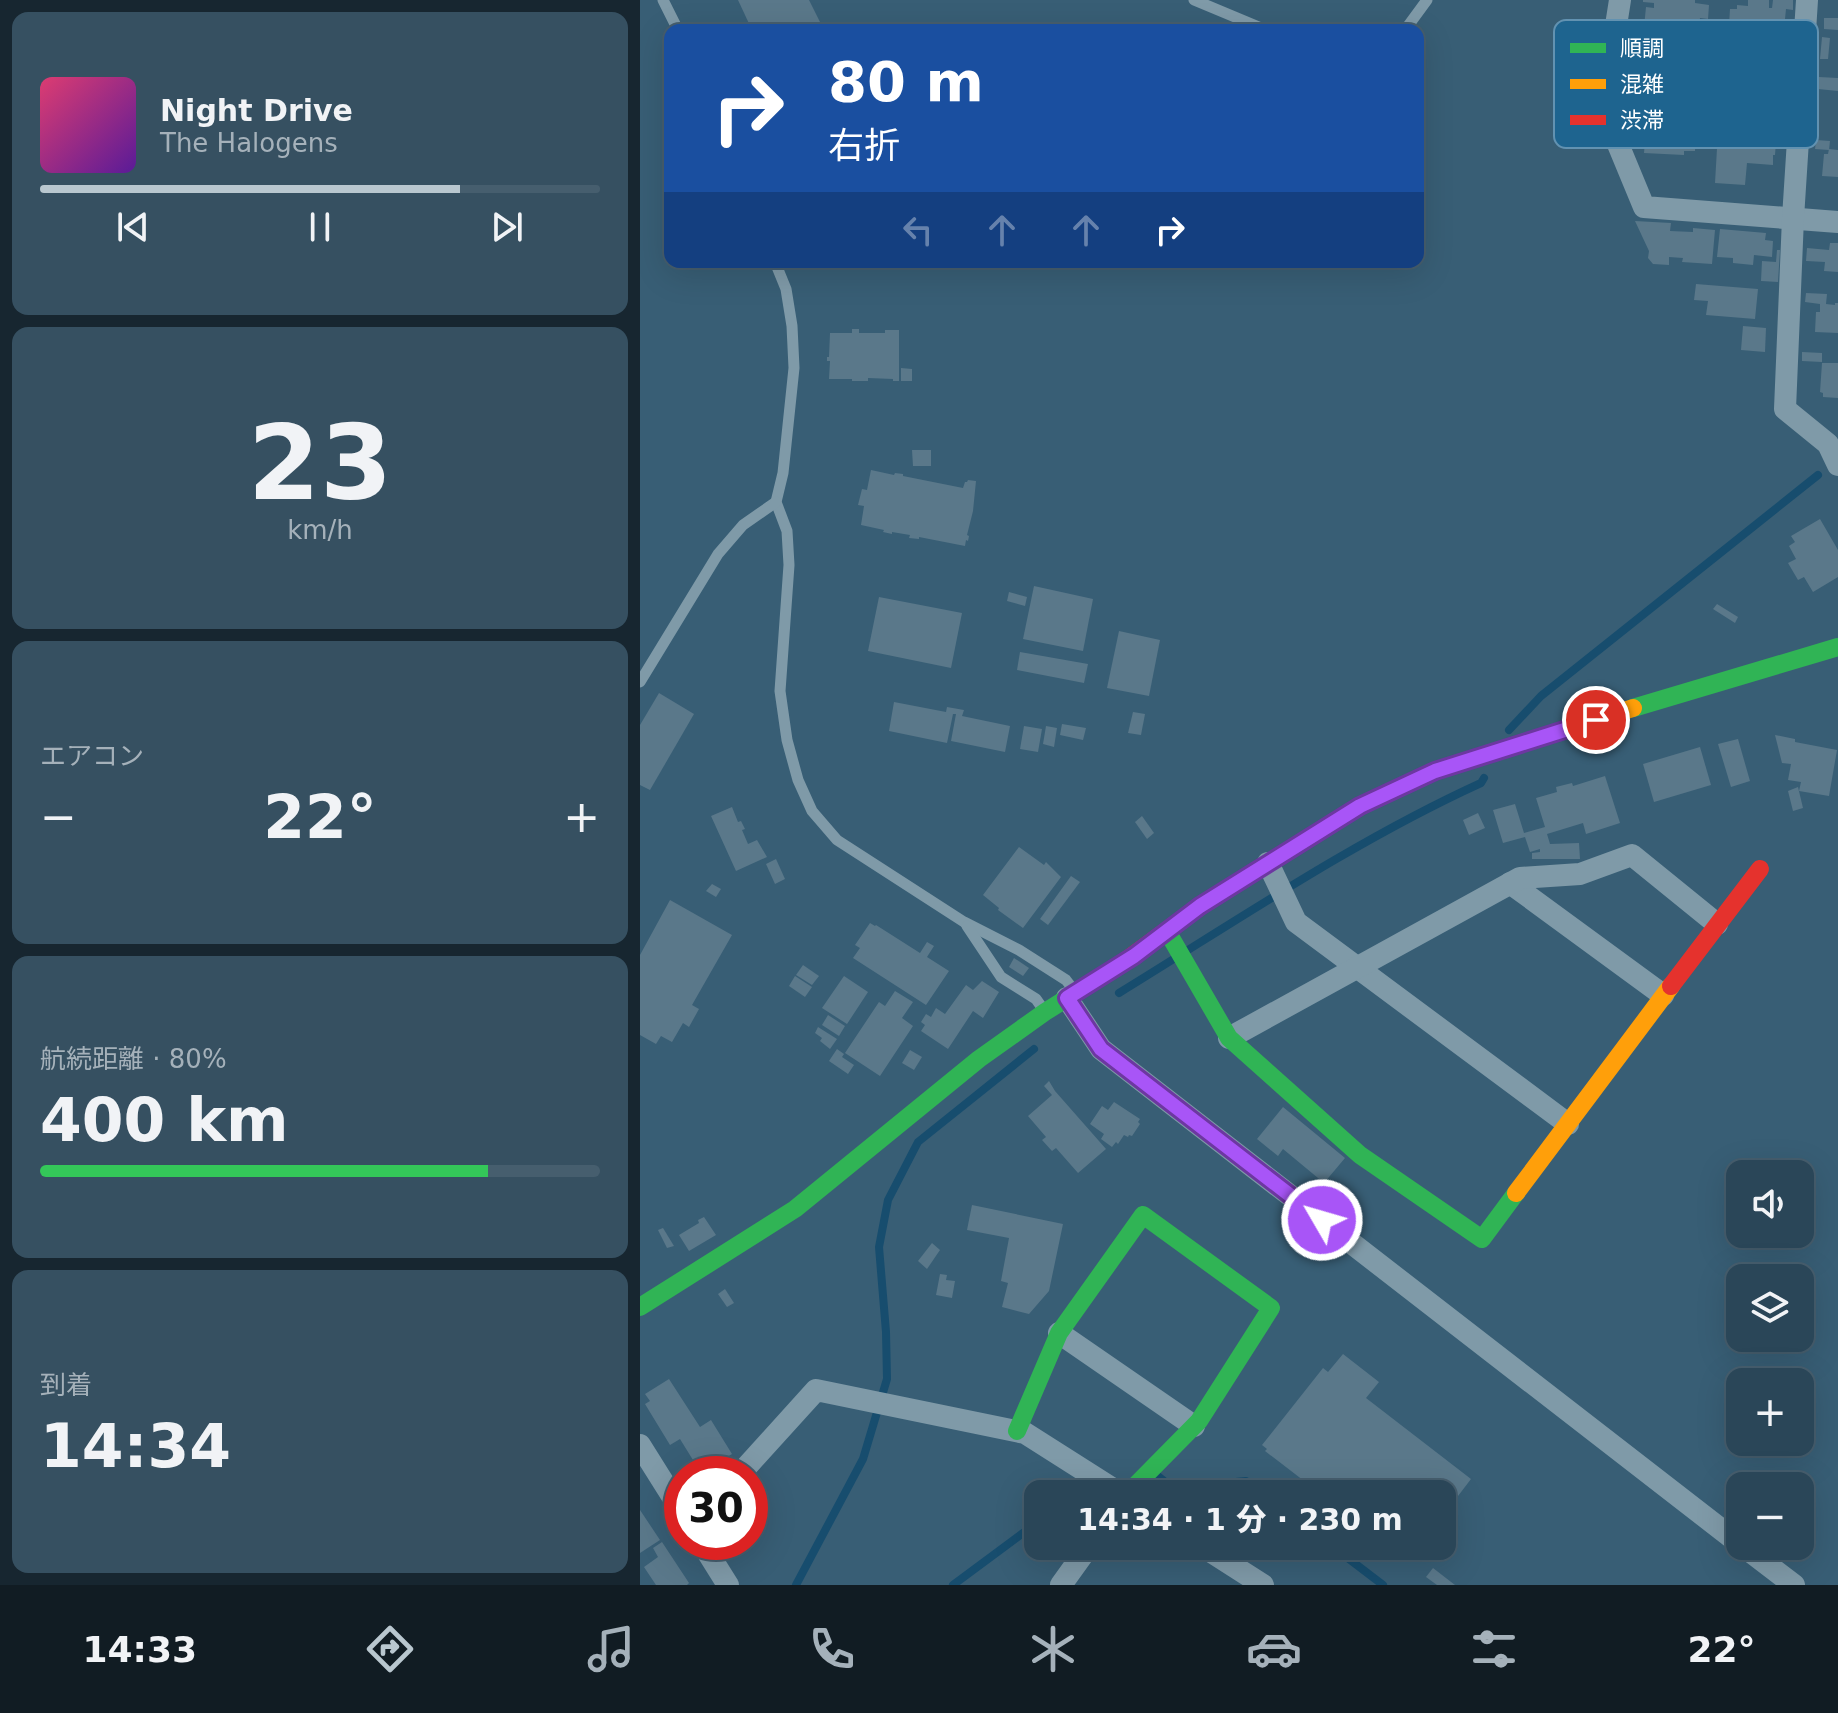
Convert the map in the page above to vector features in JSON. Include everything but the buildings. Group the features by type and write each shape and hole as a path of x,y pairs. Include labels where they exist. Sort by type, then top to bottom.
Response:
{"street":[{"path":"1617,20 1620,0"},
{"path":"1806,20 1807,0"},
{"path":"1620,148 1644,207 1838,222"},
{"path":"1797,148 1785,409 1828,444 1838,465"},
{"path":"640,1307 795,1209 979,1059 1045,1012 1134,956 1200,906 1360,806 1435,771 1838,647"},
{"path":"1229,1038 1520,878 1580,874 1632,855 1717,924"},
{"path":"1268,863 1296,922 1568,1124"},
{"path":"1167,931 1229,1038 1360,1155 1482,1239 1760,869"},
{"path":"1510,883 1663,995"},
{"path":"1072,996 1101,1049 1726,1533"},
{"path":"1017,1431 1059,1333 1143,1215 1271,1308 1194,1426 1138,1480"},
{"path":"1059,1333 1194,1426"},
{"path":"756,1456 816,1390 1025,1433 1101,1480"},
{"path":"640,1445 664,1483"},
{"path":"712,1560 728,1585"},
{"path":"1061,1585 1079,1560"},
{"path":"1224,1560 1263,1585"},
{"path":"1762,1560 1794,1585"}],"lane":[{"path":"663,0 675,24"},
{"path":"1194,0 1252,24"},
{"path":"1409,24 1427,0"},
{"path":"777,268 786,289 794,368 783,473 776,502 787,531 789,565 780,691 787,740 803,790 812,811 837,840 964,922 1019,950 1066,980 1072,996"},
{"path":"640,682 718,554 743,525 776,502"},
{"path":"964,922 1001,977 1036,999 1045,1012"}],"waterway":[{"path":"1509,730 1541,696 1818,475"},
{"path":"1119,993 1342,856 1481,783 1484,778"},
{"path":"796,1585 863,1459 887,1379 879,1247 888,1200 918,1142 1034,1049"},
{"path":"1154,1478 1158,1476 1163,1480"},
{"path":"953,1585 1024,1532"},
{"path":"1350,1560 1383,1585"}],"traffic: fast":[{"path":"1633,708 1838,647"},
{"path":"1167,931 1229,1038 1360,1155 1482,1239 1516,1193"},
{"path":"640,1307 795,1209 979,1059 1124,962"},
{"path":"1017,1431 1059,1333 1143,1215 1271,1308 1199,1421 1141,1480"}],"traffic: slow":[{"path":"1280,856 1360,806 1435,771 1633,708"},
{"path":"1516,1193 1671,986"}],"traffic: jam":[{"path":"1124,962 1200,906 1280,856"},
{"path":"1671,986 1760,869"}],"route":[{"path":"1322,1220 1101,1049 1067,998 1134,956 1200,906 1360,806 1435,771 1596,720"}]}
